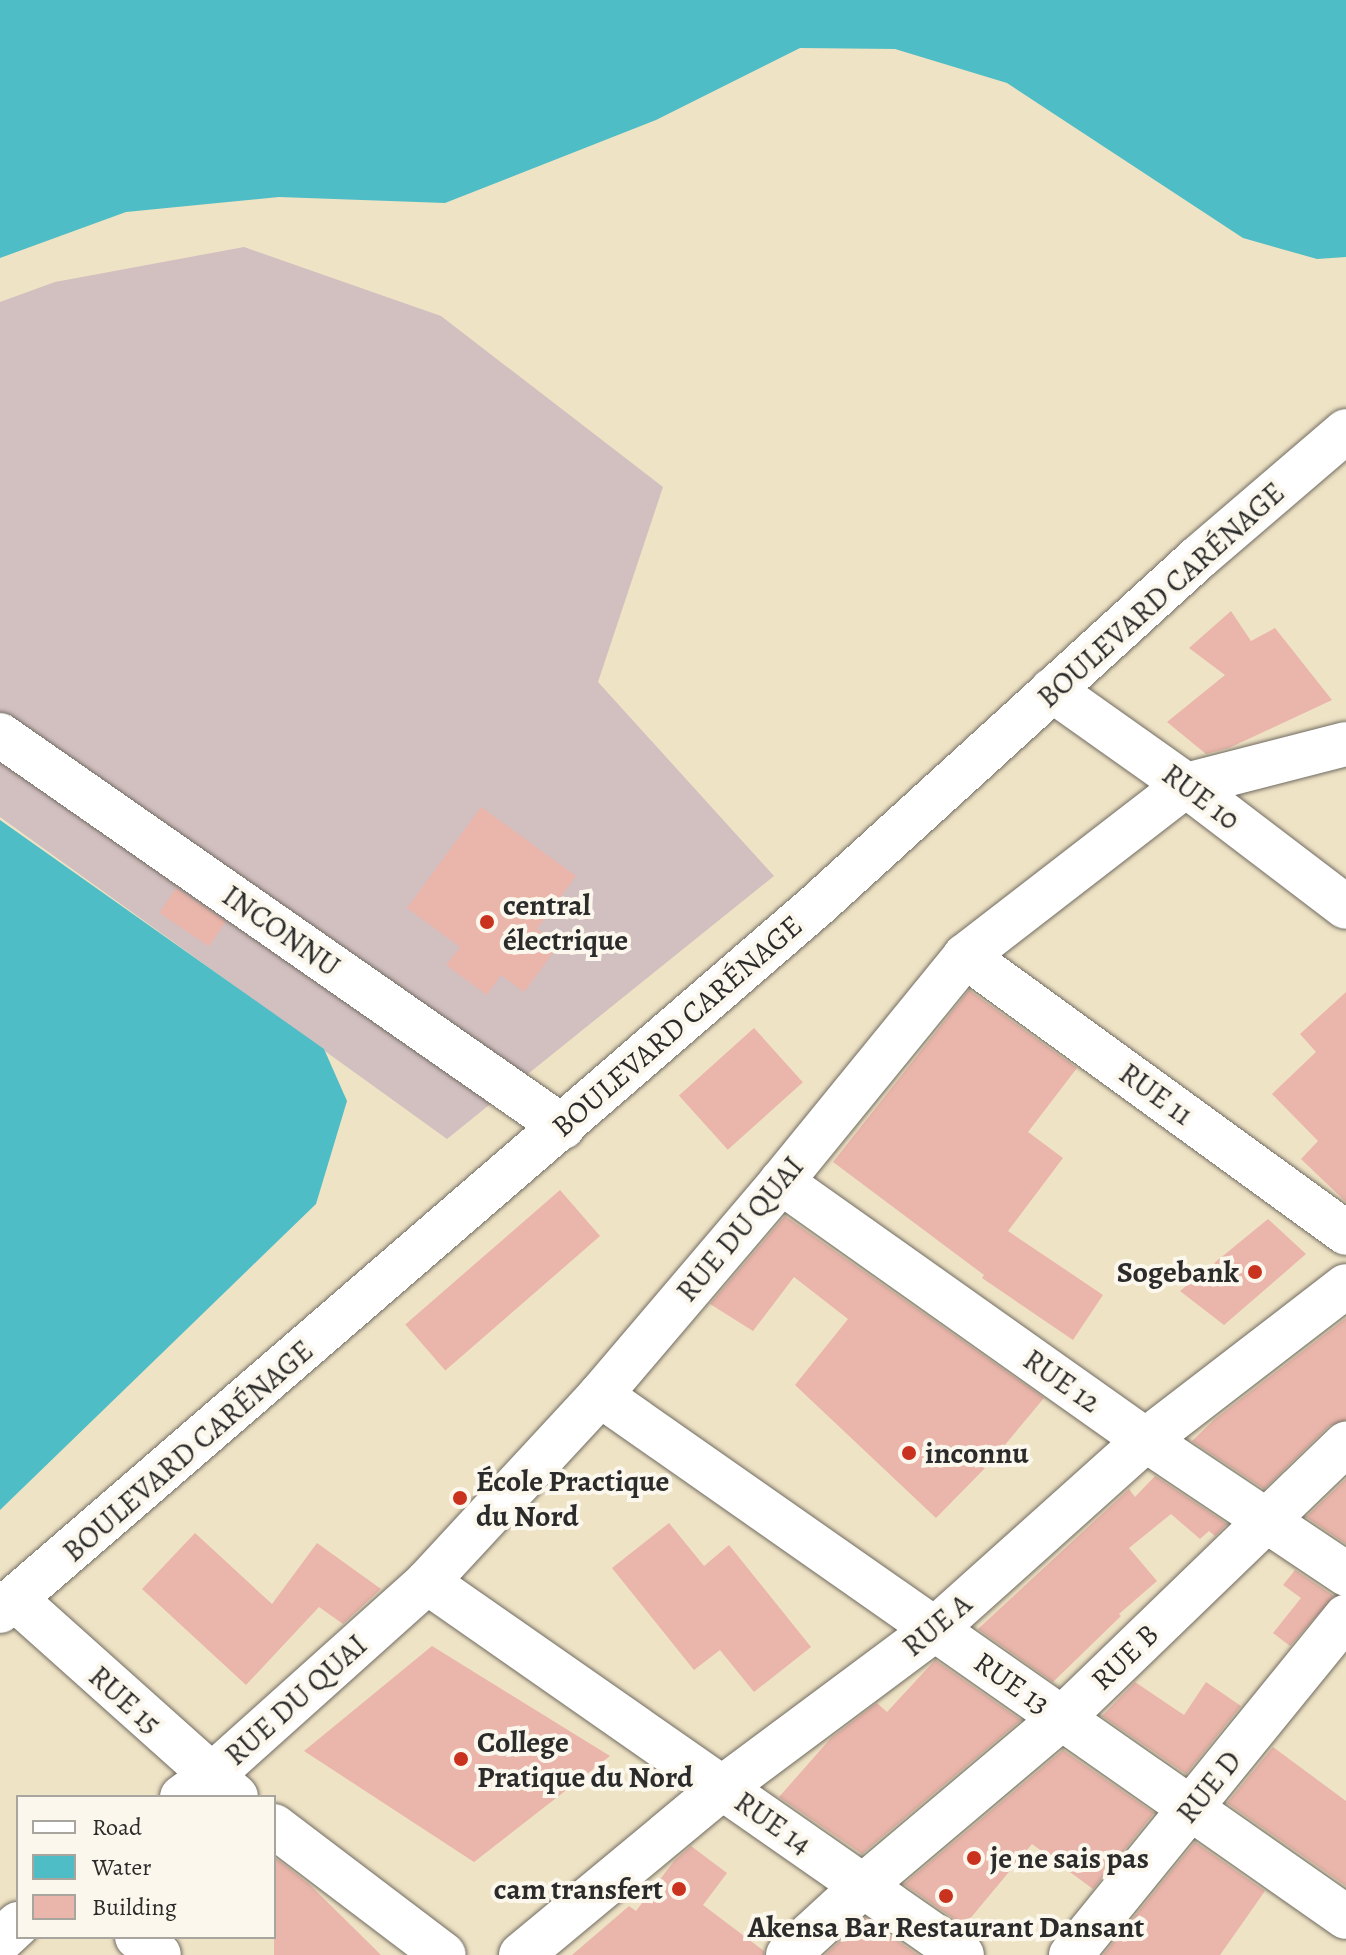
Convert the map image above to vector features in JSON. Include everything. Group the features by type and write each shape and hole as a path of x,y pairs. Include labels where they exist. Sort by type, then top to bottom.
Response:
{"street":[{"name":"BOULEVARD CARÉNAGE","path":"8,1606 817,905 1052,690 1346,431"},
{"name":"RUE 10","path":"1052,690 1186,785 1346,907"},
{"name":"INCONNU","path":"0,735 563,1127"},
{"name":"RUE DU QUAI","path":"210,1790 427,1582 600,1395 781,1182 965,956 1186,785 1346,744"},
{"name":"RUE 11","path":"965,956 1346,1233"},
{"name":"RUE 12","path":"781,1182 1146,1440 1346,1574"},
{"name":"RUE A","path":"521,1955 722,1788 935,1629 1146,1440 1346,1286"},
{"name":"RUE 13","path":"600,1395 1346,1917"},
{"name":"RUE B","path":"788,1955 863,1886 1062,1718 1346,1444"},
{"name":"RUE 14","path":"427,1582 962,1955"},
{"name":"RUE 15","path":"8,1606 210,1790"},
{"name":"RUE D","path":"1071,1955 1346,1617"},
{"path":"276,1828 444,1955"},
{"path":"0,1941 16,1926"},
{"path":"139,1939 159,1955"}],"shaded area":[{"path":"244,247 441,316 663,487 598,682 774,876 447,1139 0,817 0,302 55,282"}],"water":[{"path":"0,0 1346,0 1346,257 1317,259 1243,238 1007,83 895,49 800,48 656,120 445,203 279,197 126,212 0,258"},
{"path":"0,820 324,1049 347,1101 316,1204 0,1510"}],"building":[{"path":"1231,611 1251,641 1275,628 1332,700 1229,748 1206,754 1167,722 1225,675 1189,648"},
{"path":"481,807 576,876 537,929 559,945 524,992 501,975 487,995 446,965 460,947 407,908"},
{"path":"176,888 226,922 209,946 159,913"},
{"path":"969,990 1077,1068 1028,1132 1063,1158 1008,1231 1103,1295 1073,1340 982,1278 984,1275 833,1162"},
{"path":"1346,992 1346,1202 1301,1159 1318,1141 1272,1094 1316,1052 1300,1034"},
{"path":"754,1028 803,1082 728,1150 679,1096"},
{"path":"560,1190 600,1236 445,1371 405,1324"},
{"path":"785,1216 1044,1398 989,1464 936,1518 795,1385 848,1319 794,1277 753,1331 710,1304"},
{"path":"1268,1219 1306,1254 1224,1325 1180,1291"},
{"path":"1346,1318 1346,1420 1329,1426 1264,1489 1192,1441 1215,1419"},
{"path":"1155,1476 1227,1524 1215,1536 1209,1531 1200,1539 1171,1514 1129,1548 1157,1581 1119,1614 1121,1616 1053,1682 978,1629 1129,1489 1135,1497"},
{"path":"1346,1479 1346,1544 1306,1517"},
{"path":"669,1523 704,1566 729,1545 811,1647 754,1692 720,1650 694,1670 612,1568"},
{"path":"195,1533 272,1604 317,1543 381,1589 343,1624 319,1607 246,1685 142,1589"},
{"path":"1295,1570 1334,1596 1290,1646 1273,1633 1301,1598 1283,1585"},
{"path":"432,1646 610,1756 474,1862 304,1751"},
{"path":"935,1660 1021,1720 862,1854 779,1797 831,1738 877,1703 887,1712"},
{"path":"1135,1682 1184,1715 1206,1682 1241,1706 1186,1774 1102,1716"},
{"path":"1273,1747 1346,1801 1346,1886 1227,1803"},
{"path":"1063,1750 1154,1813 1093,1889 1032,1844 964,1926 904,1884"},
{"path":"1195,1842 1265,1891 1220,1955 1103,1955"},
{"path":"691,1846 727,1873 703,1905 764,1951 764,1955 572,1955 629,1906 636,1911 674,1861"},
{"path":"276,1859 309,1884 381,1955 274,1955"},
{"path":"865,1918 918,1955 825,1955"}],"place":[{"name":"central électrique","path":"487,922"},
{"name":"Sogebank","path":"1255,1272"},
{"name":"inconnu","path":"909,1453"},
{"name":"École Practique du Nord","path":"460,1498"},
{"name":"College Pratique du Nord","path":"461,1759"},
{"name":"je ne sais pas","path":"974,1858"},
{"name":"cam transfert","path":"679,1889"},
{"name":"Akensa Bar Restaurant Dansant","path":"946,1896"}]}
